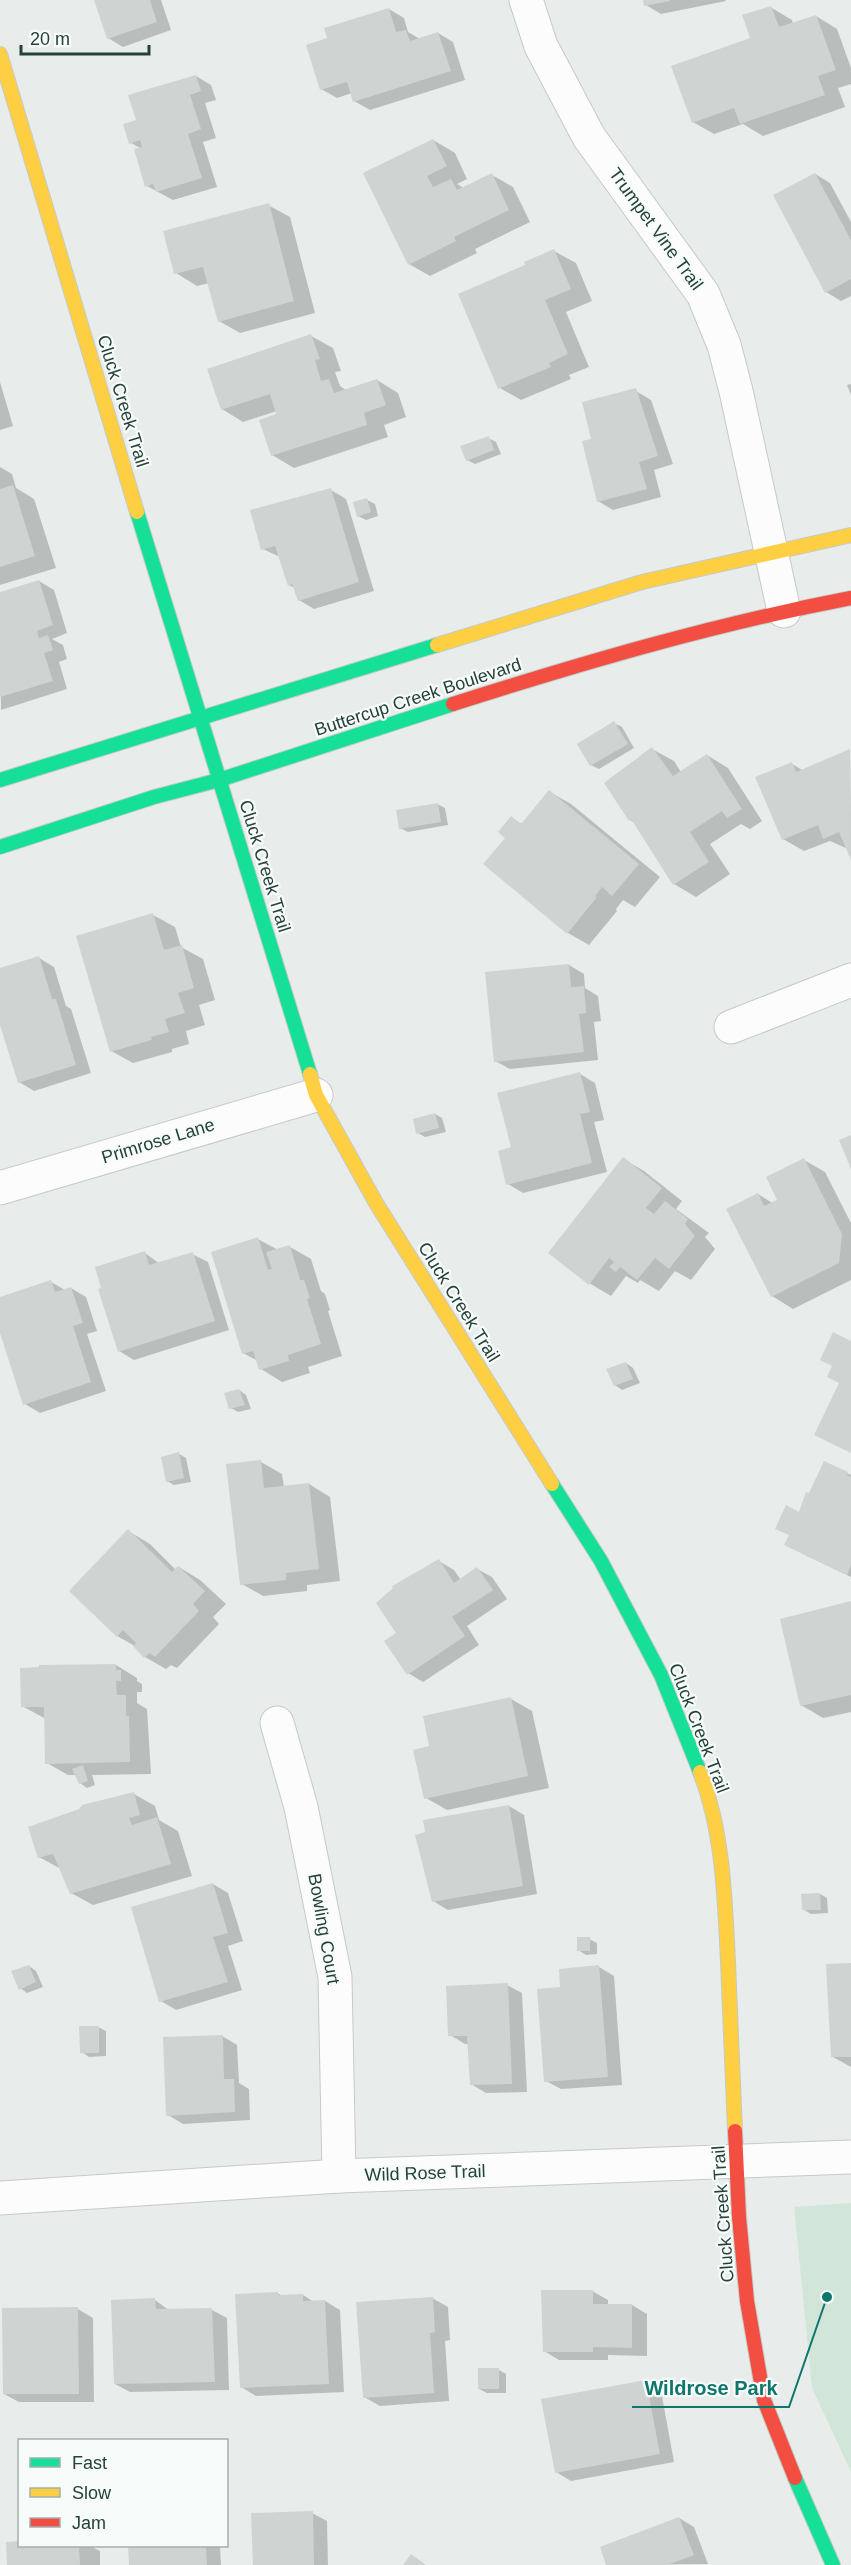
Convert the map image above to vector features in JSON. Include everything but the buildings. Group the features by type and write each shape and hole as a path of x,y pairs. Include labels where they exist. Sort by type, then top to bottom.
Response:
{"street":[{"name":"Trumpet Vine Trail","path":"526,0 541,46 589,137 703,294 724,345 784,611"},
{"name":"Cluck Creek Trail","path":"0,54 316,1095 376,1203 601,1561 661,1675 706,1787 720,1856 726,1925 739,2217 747,2301 764,2400 814,2525 833,2565"},
{"path":"0,780 642,582 851,535"},
{"name":"Buttercup Creek Boulevard","path":"0,847 154,797 219,780 584,662 784,611 851,598"},
{"path":"731,1027 851,980"},
{"name":"Primrose Lane","path":"0,1188 316,1095"},
{"name":"Bowling Court","path":"277,1723 301,1807 335,1977 339,2176"},
{"name":"Wild Rose Trail","path":"0,2198 339,2176 851,2157"}],"green space":[{"path":"851,2203 851,2472 812,2388 794,2207"}],"traffic: fast":[{"path":"137,512 310,1074"},
{"path":"0,780 437,645"},
{"path":"0,847 154,797 219,780 453,704"},
{"path":"552,1484 601,1561 661,1675 700,1772"},
{"path":"795,2478 833,2565"}],"traffic: slow":[{"path":"0,54 137,512"},
{"path":"437,645 642,582 851,535"},
{"path":"310,1074 316,1095 376,1203 552,1484"},
{"path":"700,1772 714,1817 722,1865 735,2131"}],"traffic: jam":[{"path":"453,704 650,645 800,608 851,598"},
{"path":"735,2131 739,2217 747,2301 764,2400 795,2478"}],"place":[{"name":"Wildrose Park","path":"827,2297"}]}
